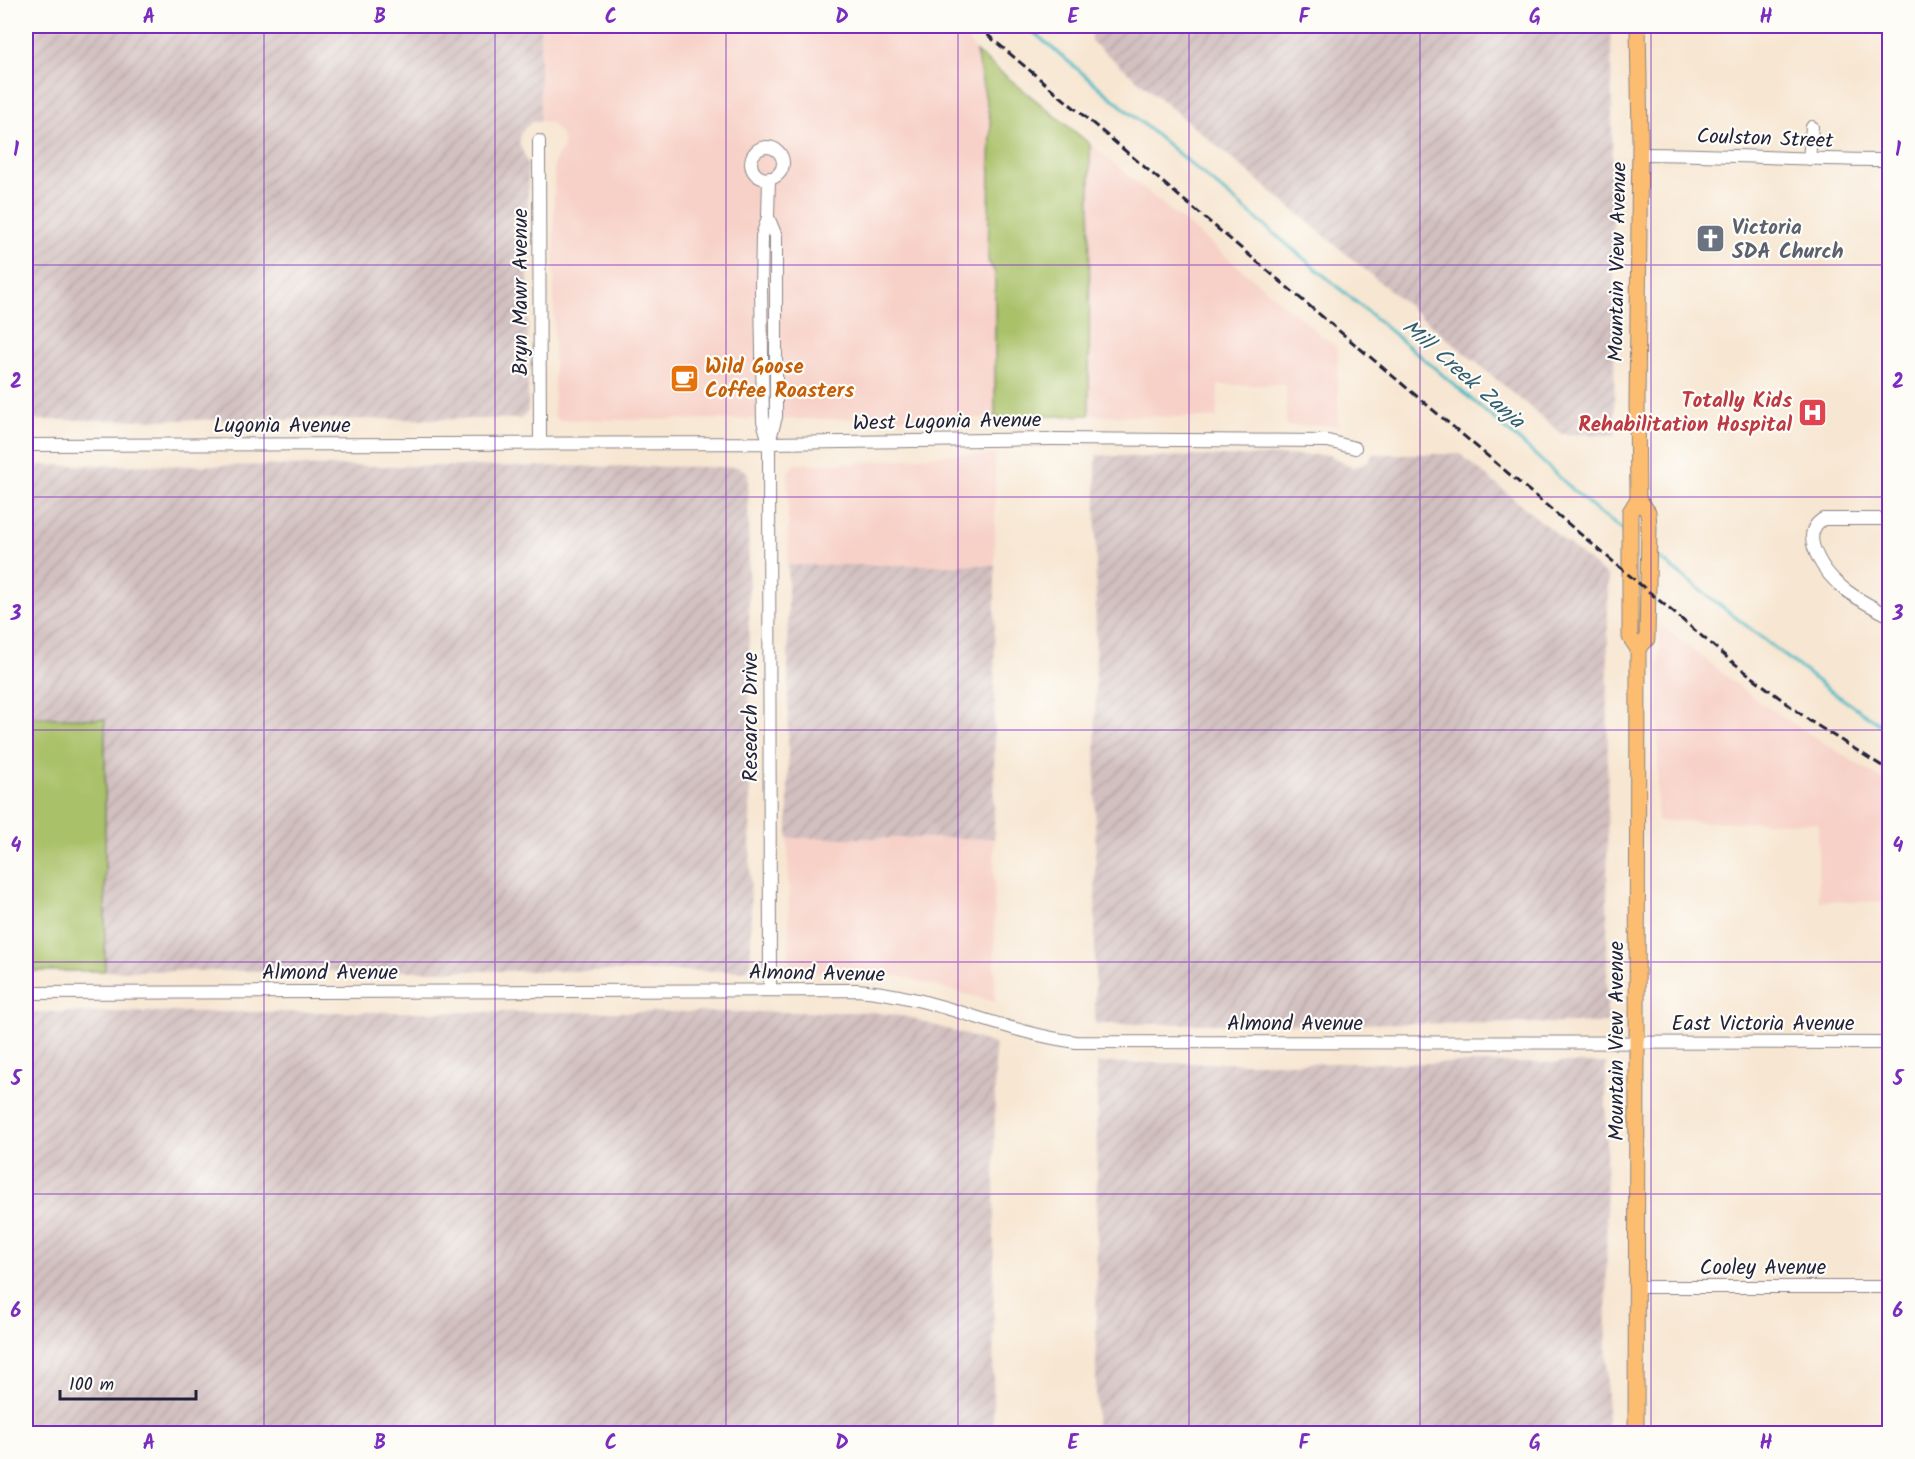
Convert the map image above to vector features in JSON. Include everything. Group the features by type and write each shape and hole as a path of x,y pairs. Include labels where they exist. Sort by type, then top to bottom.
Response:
{"main road":[{"name":"Mountain View Avenue","path":"1636,1434 1638,649 1630,637 1630,564 1637,395 1638,26"},
{"name":"Mountain View Avenue","path":"1634,506 1648,512 1647,639 1638,649"}],"street":[{"path":"1809,159 1812,127"},
{"name":"Bryn Mawr Avenue","path":"539,141 540,444"},
{"name":"Coulston Street","path":"1639,154 1890,160"},
{"name":"Research Drive","path":"769,178 768,217 776,236 776,417 769,443 770,990"},
{"name":"West Lugonia Avenue","path":"540,444 999,439 1268,440 1328,441 1355,448"},
{"name":"Lugonia Avenue","path":"26,445 540,444"},
{"path":"1890,519 1823,519 1814,527 1812,542 1821,565 1828,575 1850,594 1890,616"},
{"name":"Almond Avenue","path":"26,993 856,990 900,995 1033,1035 1076,1042 1636,1042"},
{"name":"East Victoria Avenue","path":"1636,1042 1890,1043"},
{"name":"Cooley Avenue","path":"1637,1287 1890,1287"}],"shaded area":[{"path":"26,26 540,26 540,121 532,122 526,127 521,133 519,143 528,164 528,411 521,419 26,420"},
{"path":"540,26 957,26 976,52 991,124 988,261 995,272 995,418 558,420 554,415 554,165 562,151 564,141 551,123 540,121"},
{"path":"1091,26 1611,26 1615,435 1562,434 1091,41"},
{"path":"1090,144 1338,349 1338,426 1286,426 1286,385 1218,385 1217,418 1089,415"},
{"path":"954,454 995,455 995,565 788,565 788,471 796,464 856,463"},
{"path":"1373,454 1460,454 1608,577 1607,1023 1095,1024 1096,455 1135,457 1329,455 1353,467 1364,464"},
{"path":"26,465 739,467 748,473 751,965 745,971 105,971 105,719 26,717"},
{"path":"788,565 995,565 994,838 788,838"},
{"path":"1660,624 1759,702 1889,784 1889,902 1819,901 1818,823 1657,821"},
{"path":"788,838 994,838 995,1002 903,977 858,972 796,973 789,965"},
{"path":"26,1012 872,1012 908,1017 995,1044 993,1433 26,1433"},
{"path":"1097,1063 1606,1063 1607,1433 1096,1433"}],"green space":[{"path":"976,52 1090,144 1089,415 995,418 995,272 988,261 991,124"},
{"path":"26,717 105,719 105,971 26,971"}],"waterway":[{"name":"Mill Creek Zanja","path":"1026,26 1437,370 1593,508 1625,532"},
{"name":"Mill Creek Zanja","path":"1654,554 1825,687 1890,731"}],"railway":[{"path":"977,26 1730,660 1810,721 1890,771"}],"place":[{"name":"Victoria SDA Church","path":"1711,239"},
{"name":"Wild Goose Coffee Roasters","path":"684,378"},
{"name":"Totally Kids Rehabilitation Hospital","path":"1813,412"}]}
